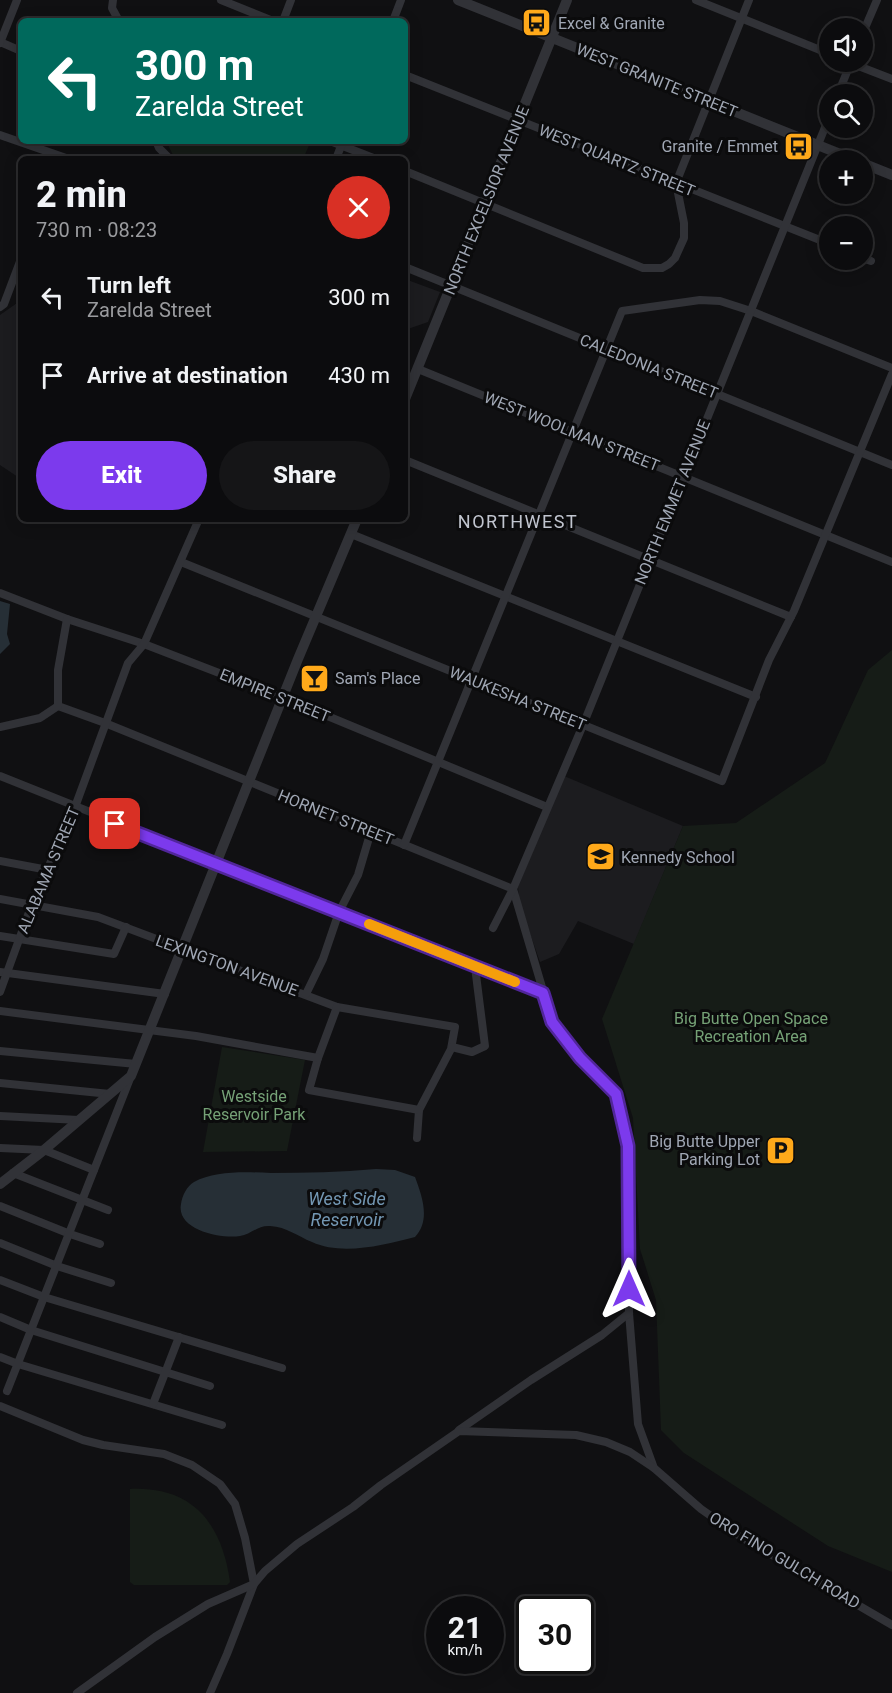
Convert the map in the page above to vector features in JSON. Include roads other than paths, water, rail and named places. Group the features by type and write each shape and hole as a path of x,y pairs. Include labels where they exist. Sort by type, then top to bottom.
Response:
{"street":[{"path":"17,0 0,42 18,50"},
{"path":"113,0 113,12 117,18"},
{"path":"221,0 266,18"},
{"path":"284,18 291,0"},
{"path":"394,18 401,0"},
{"name":"WEST GRANITE STREET","path":"458,0 830,150"},
{"name":"NORTH EXCELSIOR AVENUE","path":"408,392 567,0"},
{"path":"696,0 819,50"},
{"path":"408,172 643,268 662,268 675,258 684,238 684,223 676,183 749,0"},
{"path":"869,18 877,0"},
{"path":"873,72 892,80"},
{"name":"WEST QUARTZ STREET","path":"408,76 819,240"},
{"path":"0,135 18,142"},
{"name":"NORTH EMMET AVENUE","path":"493,928 513,889 583,725 820,138"},
{"path":"25,144 58,156"},
{"path":"158,144 167,156"},
{"path":"344,144 370,156"},
{"path":"873,168 892,175"},
{"name":"CALEDONIA STREET","path":"408,268 892,465"},
{"path":"0,307 4,304 18,270"},
{"path":"404,845 622,311 712,300 751,311 892,368"},
{"name":"WEST WOOLMAN STREET","path":"418,369 892,562"},
{"path":"351,534 756,697 770,657 791,617 827,535 892,374"},
{"path":"408,461 791,617"},
{"name":"ALABAMA STREET","path":"0,992 4,973 75,807 128,663 144,644 198,522"},
{"path":"7,1391 182,948 356,522"},
{"name":"WAUKESHA STREET","path":"181,562 722,781 756,697"},
{"name":"EMPIRE STREET","path":"0,593 67,619 144,644 284,698 547,807"},
{"path":"0,727 40,718 58,706 58,670 67,619"},
{"name":"HORNET STREET","path":"58,706 513,889"},
{"path":"0,776 543,993"},
{"path":"306,994 339,912 358,875 371,831"},
{"path":"0,861 48,870"},
{"path":"513,889 543,993"},
{"name":"LEXINGTON AVENUE","path":"0,899 98,917 337,1007 455,1027 452,1047"},
{"path":"0,936 114,954 126,927"},
{"path":"417,1138 419,1110 452,1047 472,1052 485,1046 475,967"},
{"path":"4,973 165,994"},
{"name":"ORO FINO GULCH ROAD","path":"543,993 552,1022 580,1058 616,1094 628,1146 629,1313 638,1424 654,1468 701,1509 741,1537 892,1625"},
{"path":"337,1007 309,1089 419,1110"},
{"path":"0,1011 196,1036 318,1058"},
{"path":"0,1051 136,1064"},
{"path":"1,1183 44,1150 131,1076"},
{"path":"0,1083 110,1094"},
{"path":"0,1116 79,1120"},
{"path":"0,1148 44,1150 94,1170"},
{"path":"13,1173 108,1210"},
{"path":"0,1206 100,1244"},
{"path":"0,1243 57,1266 111,1283"},
{"path":"0,1280 44,1298 282,1368"},
{"path":"210,1693 254,1584 265,1570 297,1544 353,1507 531,1380 602,1335 629,1313"},
{"path":"0,1317 31,1330 210,1386"},
{"path":"153,1404 178,1337"},
{"path":"0,1357 222,1425"},
{"path":"0,1406 83,1440 164,1454 192,1465 220,1484 235,1504 245,1538 254,1584"},
{"path":"459,1431 576,1436 606,1442 630,1452 654,1468"},
{"path":"77,1693 155,1637 208,1604 254,1584"}],"water":[{"path":"0,601 10,604 7,634 10,644 0,654"},
{"name":"West Side Reservoir","path":"395,1170 415,1177 424,1216 420,1230 415,1237 363,1248 336,1248 324,1246 287,1230 270,1226 240,1236 212,1234 192,1226 181,1213 182,1198 189,1186 212,1175"}],"place":[{"name":"Excel & Granite","path":"537,23"},
{"name":"Granite / Emmet","path":"799,146"},
{"name":"Sam's Place","path":"314,678"},
{"name":"Kennedy School","path":"600,857"},
{"name":"Big Butte Upper Parking Lot","path":"781,1150"}],"district":[{"name":"NORTHWEST","path":"518,522"}],"park label":[{"name":"Big Butte Open Space Recreation Area","path":"751,1027"},
{"name":"Westside Reservoir Park","path":"254,1105"}]}
